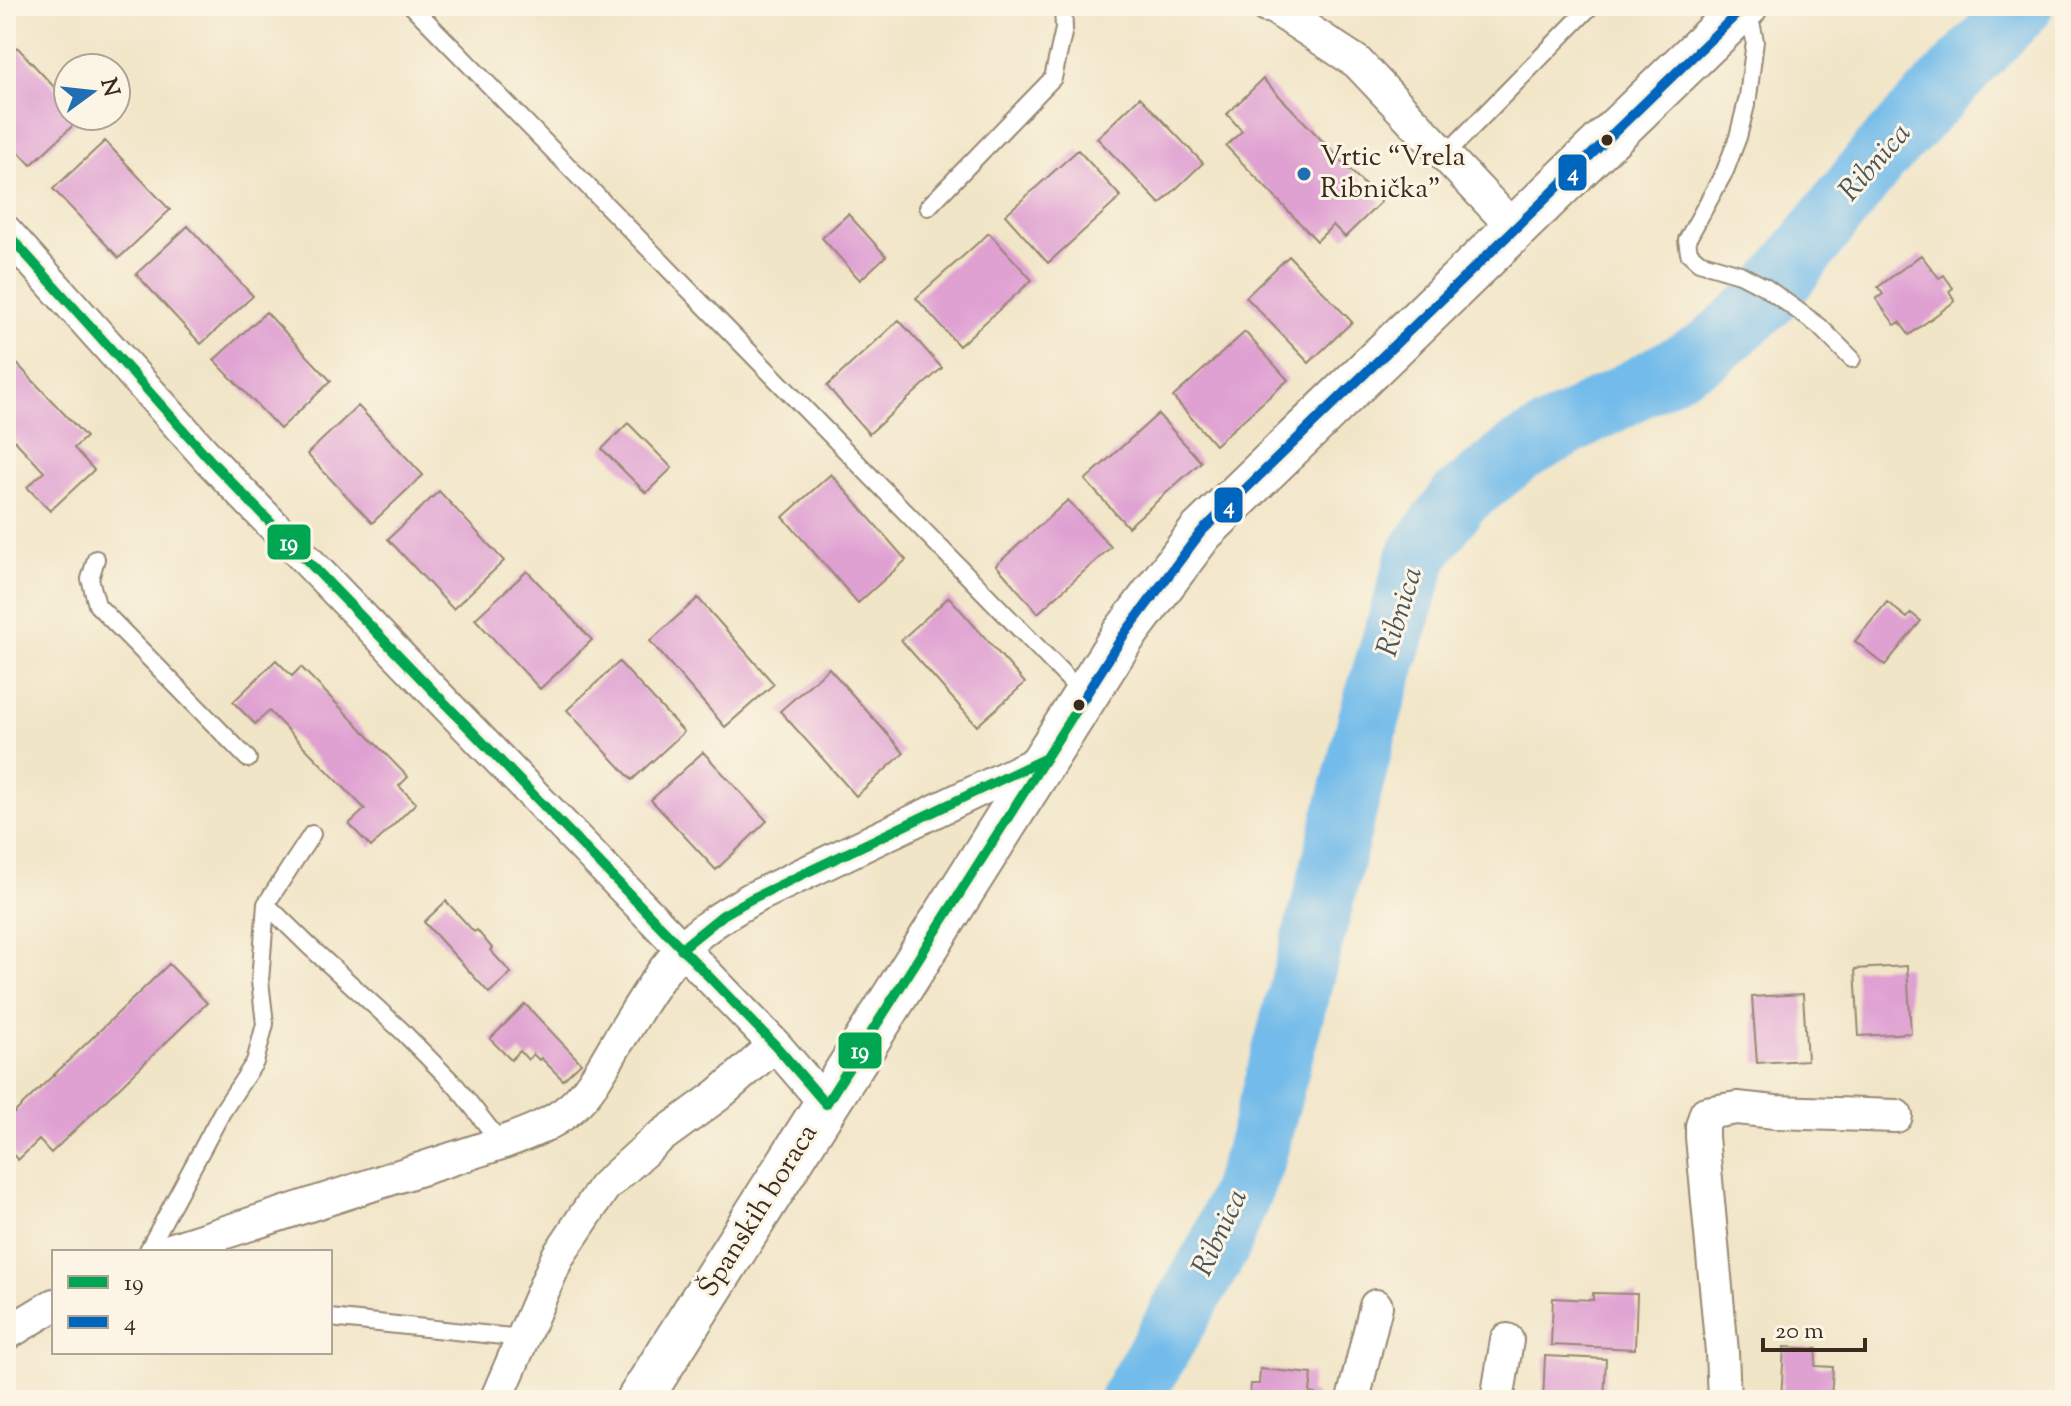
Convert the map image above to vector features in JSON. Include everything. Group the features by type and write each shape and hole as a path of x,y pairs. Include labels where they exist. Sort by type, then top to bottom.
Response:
{"main road":[{"name":"Španskih boraca","path":"639,1400 1123,636 1201,532 1744,8"}],"street":[{"path":"1266,6 1273,7 1357,62 1515,229"},
{"path":"6,232 211,461 775,1045 826,1104"},
{"path":"170,1250 501,1143 554,1121 591,1086 654,982 681,949 723,915 1046,758"},
{"path":"496,1400 558,1256 604,1187 655,1141 718,1095 775,1045"},
{"path":"1724,1400 1702,1137 1706,1113 1737,1108 1896,1116"},
{"path":"6,1334 52,1306"},
{"path":"1353,1400 1376,1306"},
{"path":"1497,1400 1507,1340"}],"lane":[{"path":"412,6 1085,696"},
{"path":"928,207 1053,78 1064,29 1063,6"},
{"path":"1445,155 1591,6"},
{"path":"1744,8 1755,41 1748,97 1725,171 1690,233 1687,246 1693,259 1753,280 1819,326 1852,359"},
{"path":"96,559 90,579 97,605 248,759"},
{"path":"148,1250 222,1112 255,1062 265,1024 260,981 266,904 312,834"},
{"path":"266,904 413,1042 456,1086 501,1143"},
{"path":"332,1318 522,1338"}],"building":[{"path":"17,47 52,85 52,132 66,132 31,165 6,138 6,57"},
{"name":"Vrtic “Vrela Ribnička”","path":"1263,79 1381,202 1345,237 1333,225 1317,241 1226,146 1242,131 1227,114"},
{"path":"1140,97 1203,163 1160,204 1097,138"},
{"path":"105,141 170,210 119,258 53,189"},
{"path":"1078,150 1121,197 1048,263 1005,215"},
{"path":"848,214 886,256 860,280 822,238"},
{"path":"188,226 253,296 201,344 136,274"},
{"path":"989,233 1032,280 959,346 916,298"},
{"path":"1921,255 1939,278 1944,275 1953,288 1949,291 1955,301 1909,335 1900,322 1895,325 1876,299 1883,294 1878,287"},
{"path":"1289,256 1352,322 1309,363 1246,297"},
{"path":"266,312 331,381 280,429 214,360"},
{"path":"899,320 942,368 869,434 827,386"},
{"path":"1245,332 1288,380 1215,445 1173,397"},
{"path":"6,352 86,437 74,448 94,470 50,511 27,487 44,472 6,431"},
{"path":"358,406 423,475 372,523 307,454"},
{"path":"1158,414 1201,462 1128,527 1085,480"},
{"path":"628,423 672,468 646,493 602,449"},
{"path":"831,474 906,560 858,603 783,517"},
{"path":"439,491 504,561 453,609 388,539"},
{"path":"1068,500 1111,547 1038,613 996,565"},
{"path":"527,571 592,640 540,689 475,619"},
{"path":"949,597 1025,683 977,726 901,640"},
{"path":"698,598 774,684 725,727 650,641"},
{"path":"1887,602 1907,618 1911,613 1921,621 1885,665 1855,641"},
{"path":"276,660 292,676 301,667 408,777 399,786 416,803 371,847 349,824 365,809 269,711 255,724 233,702"},
{"path":"619,662 684,732 632,780 567,710"},
{"path":"829,668 904,753 856,796 780,711"},
{"path":"703,752 767,821 716,870 651,800"},
{"path":"446,901 474,932 477,930 511,973 489,993 424,922"},
{"path":"169,964 207,1003 51,1153 39,1140 18,1160 6,1147 6,1107 13,1114"},
{"path":"1907,966 1911,1033 1859,1036 1855,969"},
{"path":"1803,994 1807,1060 1757,1063 1752,997"},
{"path":"525,1004 581,1063 563,1080 541,1058 539,1060 533,1054 528,1060 520,1051 511,1060 490,1039"},
{"path":"1593,1293 1637,1294 1635,1349 1551,1345 1553,1298 1593,1300"},
{"path":"1784,1347 1817,1349 1815,1366 1833,1367 1831,1400 1781,1400"},
{"path":"1545,1356 1606,1359 1604,1400 1543,1400"},
{"path":"1260,1369 1312,1374 1310,1393 1315,1394 1315,1400 1249,1400 1251,1384 1259,1384"}],"waterway":[{"name":"Ribnica","path":"1130,1400 1219,1247 1255,1157 1369,719 1418,555 1459,499 1520,451 1709,350 1766,300 1880,155 2022,6"}],"transit line":[{"name":"4","path":"1085,696 1123,636 1201,532 1745,6"},
{"name":"19","path":"6,232 211,461 775,1045 826,1104 1085,696"},
{"name":"19","path":"681,949 723,915 751,899 1046,758"}],"place":[{"name":"Vrtic “Vrela Ribnička”","path":"1304,174"}]}
